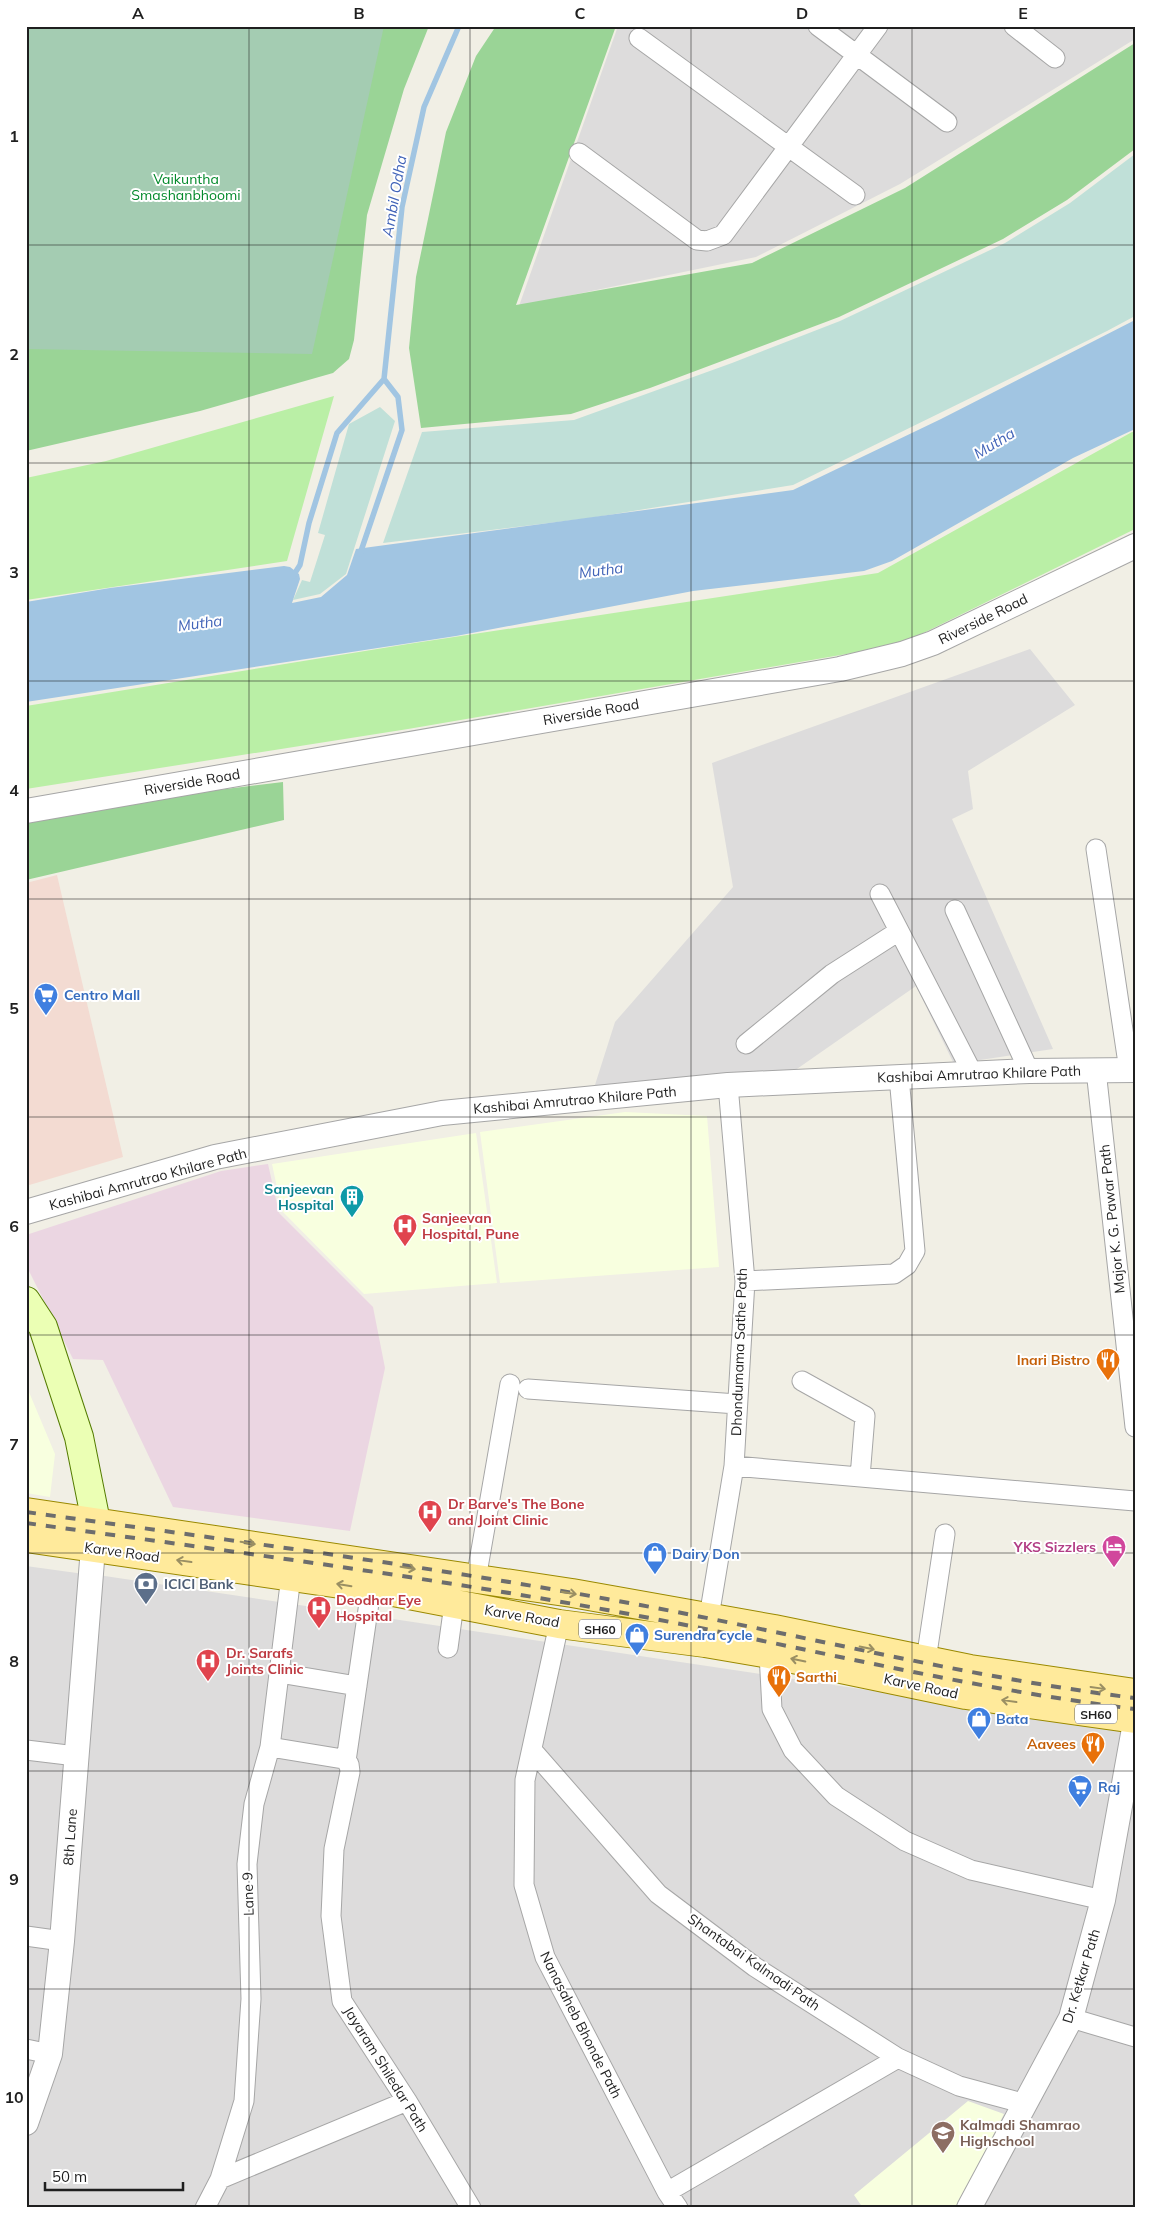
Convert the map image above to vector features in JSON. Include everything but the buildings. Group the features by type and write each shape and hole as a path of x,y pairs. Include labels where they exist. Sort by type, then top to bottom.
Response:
{"main road":[{"path":"26,1301 42,1327 79,1437 95,1535"},
{"name":"Karve Road","path":"26,1512 95,1535 291,1576 559,1624 769,1654 966,1695 1135,1721"},
{"name":"Karve Road","path":"26,1538 95,1535 476,1578 709,1617 970,1669 1135,1693"}],"street":[{"path":"818,26 947,122"},
{"path":"579,153 696,240 708,240 723,234 878,26"},
{"path":"1014,26 1055,58"},
{"path":"639,38 855,195"},
{"name":"Riverside Road","path":"26,811 840,669 902,654 933,643 1135,546"},
{"path":"1096,849 1132,1070"},
{"path":"880,894 973,1074"},
{"path":"955,910 1029,1071"},
{"path":"746,1044 832,974 899,931"},
{"name":"Major K. G. Pawar Path","path":"1096,1070 1127,1292 1135,1427"},
{"name":"Kashibai Amrutrao Khilare Path","path":"26,1212 215,1157 442,1113 728,1085 1029,1071 1132,1070"},
{"path":"745,1281 894,1274 912,1258 916,1251 899,1077"},
{"name":"Dhondumama Sathe Path","path":"709,1617 734,1466 745,1281 728,1085"},
{"path":"802,1381 865,1416 860,1477"},
{"path":"476,1578 519,1386 737,1404"},
{"path":"734,1466 1135,1501"},
{"path":"926,1660 945,1534"},
{"name":"8th Lane","path":"26,2123 50,2054 62,1941 95,1535"},
{"name":"Lane 9","path":"205,2208 220,2179 244,2101 251,2000 247,1864 254,1804 270,1747 291,1576"},
{"name":"Jayaram Shiledar Path","path":"371,1589 346,1761 350,1772 334,1850 331,1916 342,2001 407,2101 471,2208"},
{"path":"448,1648 454,1604"},
{"name":"Nanasaheb Bhonde Path","path":"559,1624 525,1780 524,1884 544,1957 666,2192 678,2208"},
{"path":"769,1654 772,1709 793,1750 836,1796 905,1841 972,1870 1103,1900"},
{"path":"279,1673 357,1686"},
{"name":"Dr. Ketkar Path","path":"969,2208 1071,2018 1128,1807 1135,1721"},
{"path":"270,1747 346,1761"},
{"path":"26,1750 76,1756"},
{"name":"Shantabai Kalmadi Path","path":"532,1750 658,1894 755,1966 898,2058 958,2086 1026,2104"},
{"path":"26,1936 62,1941"},
{"path":"1071,2018 1135,2037"},
{"path":"26,2049 50,2054"},
{"path":"666,2192 898,2058"},
{"path":"220,2179 407,2101"}],"shaded area":[{"path":"618,26 1135,26 1135,39 900,184 756,257 519,306"},
{"path":"1135,154 1135,316 1107,331 793,485 590,518 383,543 422,432 574,420 732,363 840,321 1005,243 1070,203"},
{"path":"380,407 395,421 346,574 320,594 293,600 302,580 310,582 325,535 318,533 349,424"},
{"path":"1030,649 1075,705 968,771 973,809 952,819 1053,1049 954,1064 916,986 794,1071 594,1088 615,1022 733,887 712,763"},
{"path":"57,875 123,1157 26,1186 26,883"},
{"path":"625,1112 707,1116 719,1267 500,1283 480,1132"},
{"name":"Sanjeevan Hospital, Pune","path":"476,1133 497,1283 364,1294 282,1211 272,1164"},
{"path":"268,1164 279,1213 373,1307 385,1368 350,1531 173,1507 103,1360 73,1359 26,1265 26,1235 221,1171"},
{"path":"26,1385 55,1454 50,1497 26,1493"},
{"path":"26,1566 84,1574 44,2054 26,2088"},
{"path":"98,1575 1135,1730 1135,2208 26,2208 26,2140 63,2017"},
{"name":"Kalmadi Shamrao Highschool","path":"968,2101 1004,2114 956,2208 863,2208 854,2195"}],"green space":[{"name":"Vaikuntha Smashanbhoomi","path":"26,26 429,26 404,89 367,215 354,340 349,359 333,373 200,411 26,451"},
{"name":"Vaikuntha Smashanbhoomi","path":"26,26 384,26 312,354 26,349"},
{"path":"496,26 616,26 516,305 752,263 905,188 1135,43 1135,149 1067,200 1003,239 839,317 650,388 571,414 421,428 409,348 416,277 446,132 476,56"},
{"path":"334,396 287,561 26,600 26,478 106,461"},
{"path":"1135,432 1135,529 899,645 408,729 26,789 26,706 408,644 878,573"},
{"path":"283,782 284,820 26,880 26,820 96,805"}],"water":[{"name":"Mutha","path":"1135,320 1135,429 1073,458 892,561 864,571 693,591 456,636 26,702 26,602 110,588 284,566 290,567 299,574 300,579 292,603 321,597 347,575 356,549 793,490 941,419"}],"waterway":[{"name":"Ambil Odha","path":"293,576 300,565 309,523 337,433 384,379 402,207 424,107 459,26"},
{"name":"Ambil Odha","path":"360,554 402,430 398,397 384,379"}],"railway":[{"path":"26,1512 535,1586 673,1611 1002,1678 1135,1698"},
{"path":"26,1523 535,1597 1002,1689 1135,1709"}],"place":[{"name":"Centro Mall","path":"46,1016"},
{"name":"Sanjeevan Hospital","path":"352,1218"},
{"name":"Sanjeevan Hospital, Pune","path":"405,1247"},
{"name":"Inari Bistro","path":"1108,1381"},
{"name":"Dr Barve's The Bone and Joint Clinic","path":"430,1533"},
{"name":"YKS Sizzlers","path":"1114,1568"},
{"name":"Dairy Don","path":"655,1575"},
{"name":"ICICI Bank","path":"146,1605"},
{"name":"Deodhar Eye Hospital","path":"319,1629"},
{"name":"Surendra cycle","path":"637,1656"},
{"name":"Dr. Sarafs Joints Clinic","path":"208,1682"},
{"name":"Sarthi","path":"779,1698"},
{"name":"Bata","path":"979,1740"},
{"name":"Aavees","path":"1093,1765"},
{"name":"Raj","path":"1080,1808"},
{"name":"Kalmadi Shamrao Highschool","path":"943,2154"}]}
